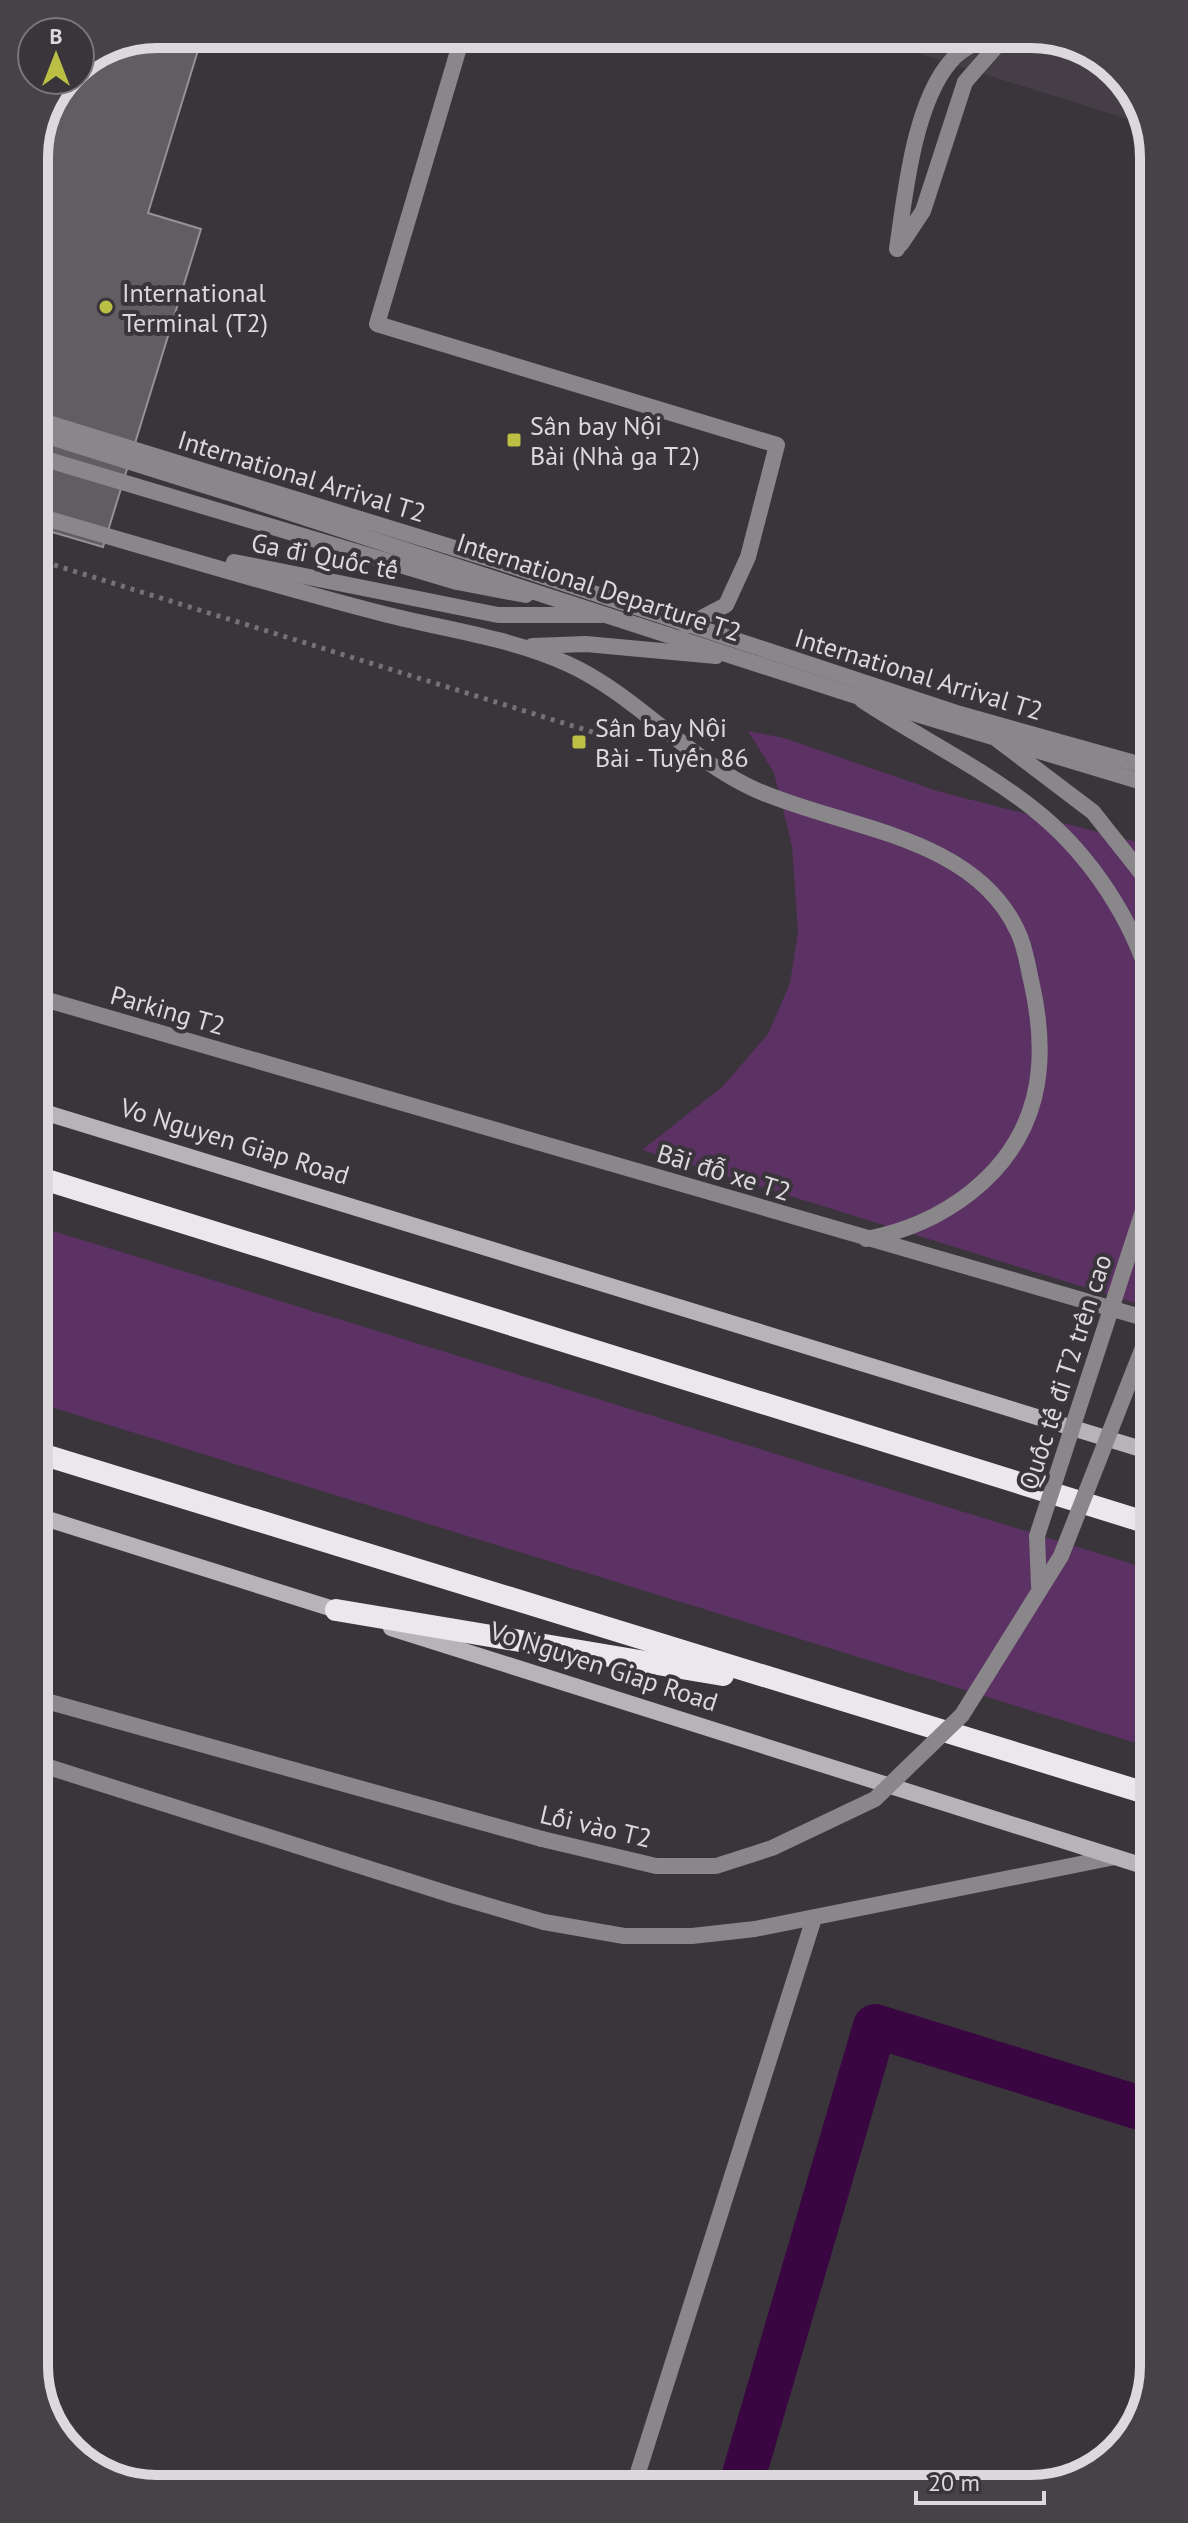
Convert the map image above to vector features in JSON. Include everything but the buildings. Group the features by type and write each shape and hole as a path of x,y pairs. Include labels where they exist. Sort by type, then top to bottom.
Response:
{"highway":[{"path":"48,1180 1140,1521"},
{"name":"Vo Nguyen Giap Road","path":"48,1456 1140,1791"},
{"path":"336,1610 811,1690"}],"main road":[{"name":"Vo Nguyen Giap Road","path":"48,1113 1140,1449"},
{"name":"Vo Nguyen Giap Road","path":"48,1519 1140,1865"}],"lane":[{"path":"48,460 135,489 457,582 686,626 726,605 748,557 777,445 377,324 459,48"},
{"path":"967,48 951,60 938,81 910,168 897,249 923,211 965,82 995,48"},
{"name":"International Arrival T2","path":"48,423 490,559 960,714 1140,764"},
{"name":"International Departure T2","path":"48,436 859,697 1140,781"},
{"name":"Ga đi Quốc tế","path":"48,509 214,558 498,615 611,615"},
{"path":"48,519 376,612 526,647 596,679 696,754 754,789 923,847 959,867 989,891 1016,927 1040,1027 1037,1087 1024,1123 993,1174 965,1197 913,1228 866,1239"},
{"path":"526,647 586,644 642,647 834,674"},
{"path":"859,697 1042,816 1084,860 1140,947"},
{"path":"960,714 1093,812 1140,870"},
{"name":"Parking T2","path":"48,1000 866,1239"},
{"name":"Quốc tế đi T2 trên cao","path":"1039,1586 1037,1536 1140,1220"},
{"path":"866,1239 1140,1319"},
{"name":"Lối vào T2","path":"48,1702 542,1839 656,1866 716,1866 772,1848 875,1799 962,1715 997,1663 1039,1586 1061,1556 1140,1348"},
{"path":"48,1767 544,1922 624,1936 692,1936 814,1918 1115,1857"},
{"path":"637,2475 814,1918"}],"path":[{"path":"48,563 602,735"}],"shaded area":[{"path":"901,48 1038,48 1073,56 1108,80 1134,121"},
{"path":"748,731 784,738 937,791 1140,843 1140,1305 642,1150 722,1087 768,1034 790,983 798,932 792,846 774,773"},
{"path":"48,1229 1140,1566 1140,1744 48,1406"}],"waterway":[{"path":"744,2475 875,2026 1140,2108"}],"place":[{"name":"International Terminal (T2)","path":"106,307"},
{"name":"Sân bay Nội Bài (Nhà ga T2)","path":"514,440"},
{"name":"Sân bay Nội Bài - Tuyến 86","path":"579,742"}]}
